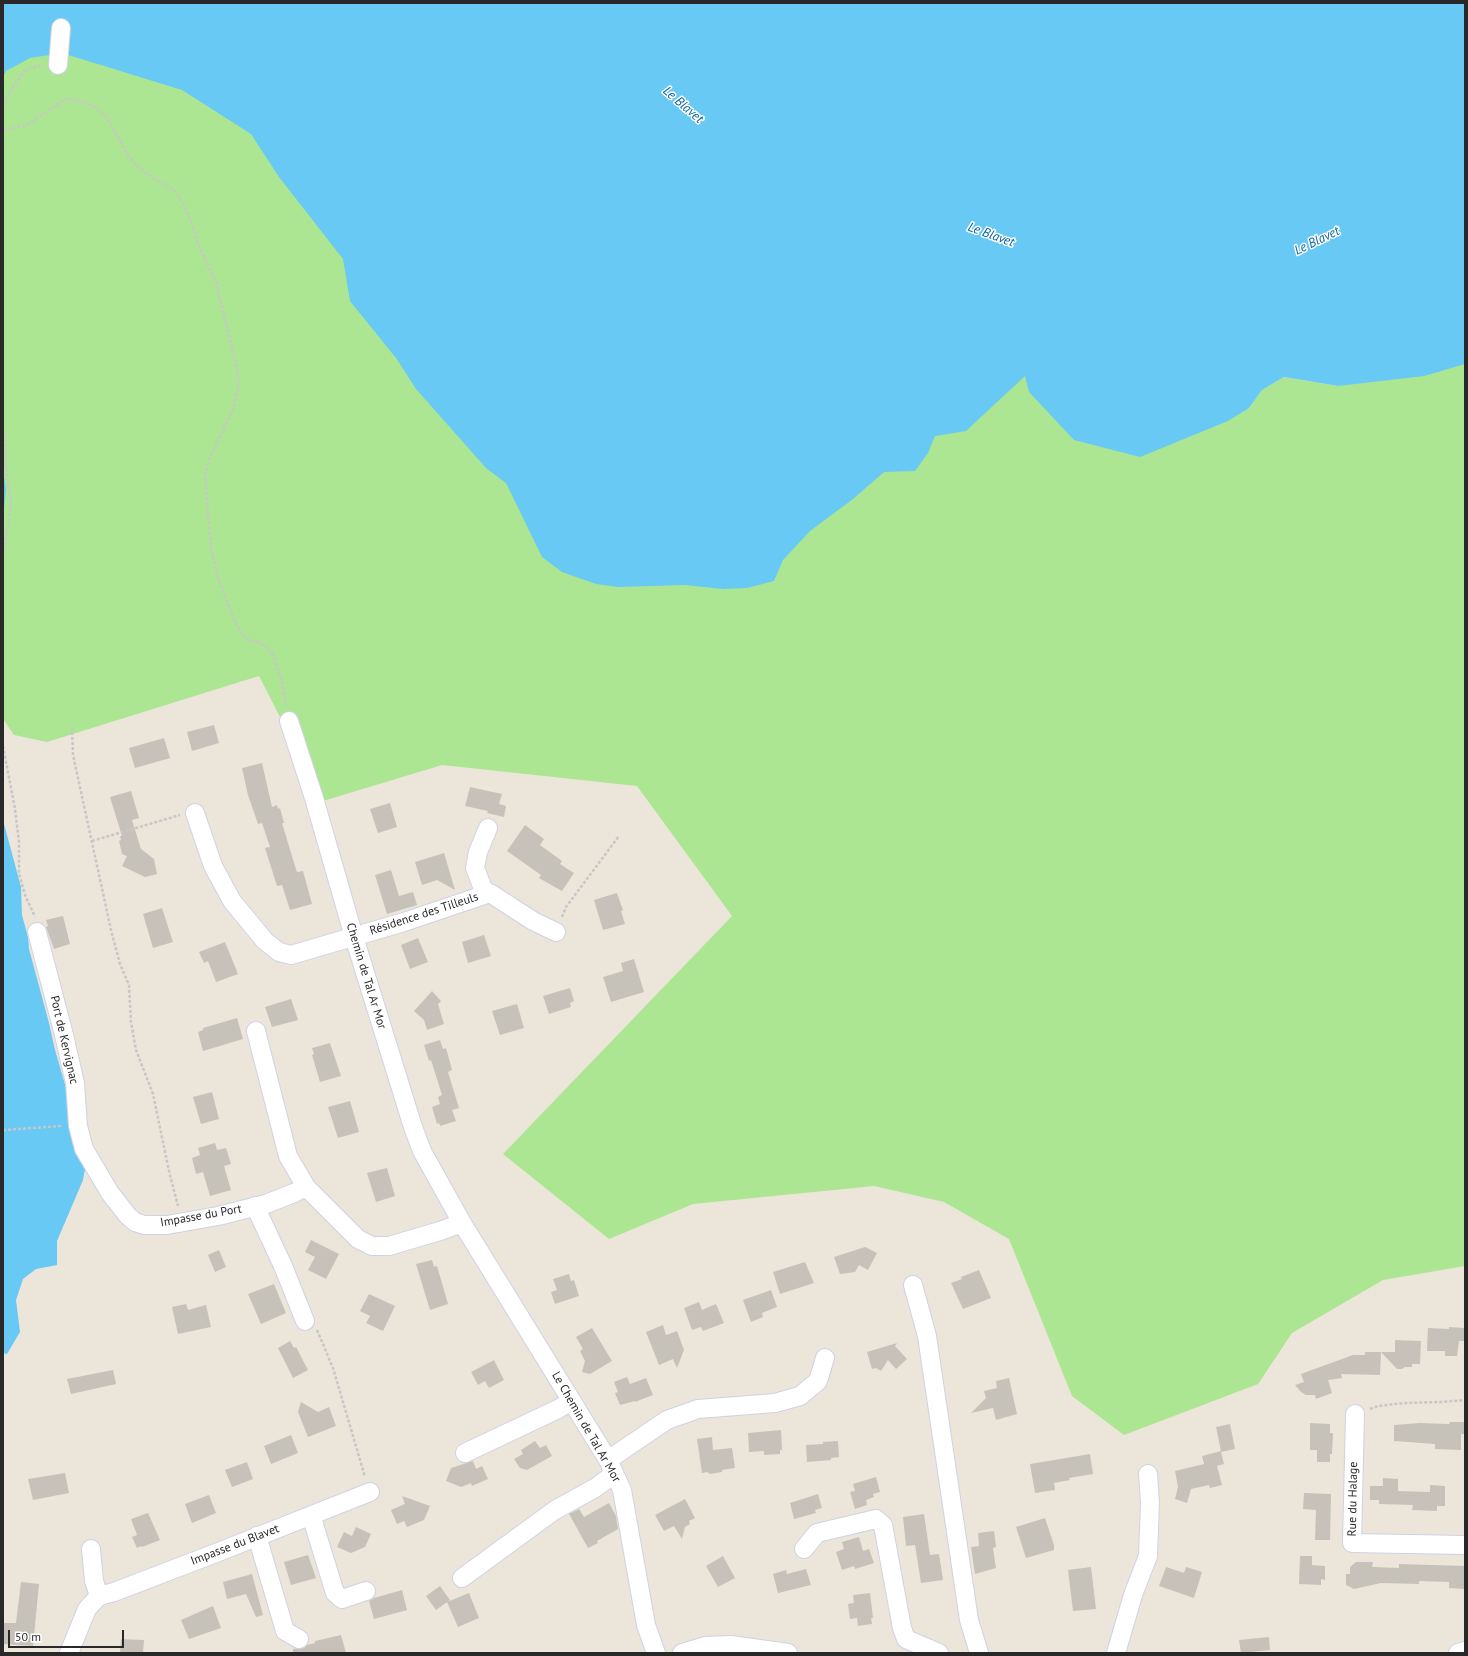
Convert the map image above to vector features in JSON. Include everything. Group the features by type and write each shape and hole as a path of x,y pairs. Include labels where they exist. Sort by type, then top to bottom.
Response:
{"street":[{"path":"58,65 61,28"},
{"name":"Chemin de Tal Ar Mor","path":"289,722 314,798 354,937 413,1127 422,1151 462,1223"},
{"name":"Résidence des Tilleuls","path":"195,813 213,866 232,901 251,926 279,952 291,955 354,937 490,893 533,920 556,932"},
{"path":"485,894 475,868 478,852 488,828"},
{"name":"Port de Kervignac","path":"37,932 75,1083 78,1126 84,1149"},
{"path":"256,1031 288,1156 306,1187 358,1239 372,1246 389,1246 462,1223"},
{"name":"Impasse du Port","path":"84,1149 106,1188 128,1216 136,1222 144,1225 167,1225 218,1216 255,1206 294,1193 306,1187"},
{"path":"255,1206 310,1323"},
{"name":"Le Chemin de Tal Ar Mor","path":"462,1223 572,1401 611,1467 622,1490 646,1625 656,1653"},
{"path":"913,1285 928,1336 968,1620 979,1653"},
{"path":"462,1578 555,1510 595,1488 611,1467 667,1420 698,1408 775,1403 800,1396 818,1381 825,1358"},
{"path":"465,1453 572,1401"},
{"name":"Rue du Halage","path":"1355,1414 1352,1543 1465,1545"},
{"path":"1116,1653 1133,1594 1148,1556 1150,1502 1148,1474"},
{"name":"Impasse du Blavet","path":"99,1596 114,1592 370,1492"},
{"path":"311,1515 335,1593 342,1599 366,1591"},
{"path":"804,1549 817,1533 876,1519 884,1525 902,1628 906,1638 939,1653"},
{"path":"257,1536 285,1631 299,1639"},
{"path":"69,1653 88,1609 99,1596 94,1581 91,1549"},
{"path":"682,1653 705,1646 731,1645 788,1653"},
{"path":"1458,1653 1465,1651"}],"path":[{"path":"3,106 13,87 28,69 43,65 58,65"},
{"path":"3,129 5,130 26,125 64,100 70,99 83,101 94,106 106,116 129,157 140,168 176,192 185,207 199,246 216,282 238,373 238,389 233,409 209,460 205,476 211,549 218,577 231,612 241,633 248,640 258,642 267,647 273,656 280,678 289,722"},
{"path":"3,429 5,437 5,462 11,502 3,555"},
{"path":"72,726 73,755 111,930 120,964 129,986 131,1022 136,1050 154,1094 169,1171 182,1222"},
{"path":"3,746 15,809 19,842 19,874 25,895 34,917 37,932"},
{"path":"92,841 172,816 195,813"},
{"path":"556,932 565,909 619,836"},
{"path":"3,1130 78,1126"},
{"path":"310,1323 333,1368 370,1492"},
{"path":"1355,1414 1378,1406 1465,1400"}],"green space":[{"path":"3,3 72,3 976,368 1249,408 1262,390 1284,377 1338,386 1465,360 1465,1266 1383,1280 1292,1333 1258,1384 1124,1435 1072,1396 1009,1239 944,1202 874,1186 693,1204 609,1239 503,1154 732,916 637,786 442,765 323,801 259,676 47,742 14,735 3,719"}],"water":[{"name":"Le Blavet","path":"3,3 1465,3 1465,364 1424,376 1338,386 1284,377 1262,390 1249,408 1228,421 1140,457 1074,440 1029,392 1025,376 966,431 935,436 928,453 915,471 884,472 853,499 810,531 783,560 774,581 747,588 723,589 685,585 618,587 596,584 562,572 542,557 506,483 486,468 416,389 396,358 350,301 343,259 279,177 251,134 182,90 62,53 30,58 6,71 3,77"},
{"path":"3,469 6,490 3,517"},
{"path":"3,820 21,887 22,915 28,937 29,949 66,1088 69,1114 87,1158 83,1180 57,1241 57,1265 36,1269 23,1279 16,1300 20,1332 7,1354 3,1353"}],"building":[{"path":"214,725 219,743 192,751 187,732"},
{"path":"164,738 170,758 135,768 129,748"},
{"path":"262,763 272,807 277,805 278,809 280,808 284,823 282,823 297,872 303,871 312,904 290,910 282,885 277,886 265,848 270,847 262,823 258,824 248,795 242,768"},
{"path":"470,787 502,794 499,804 506,806 504,817 487,813 488,811 465,806"},
{"path":"131,791 139,818 132,820 141,849 154,859 157,874 145,877 122,866 127,856 122,854 119,841 121,840 120,836 122,836 110,797"},
{"path":"390,803 397,827 378,833 370,809"},
{"path":"525,825 544,839 540,845 562,861 560,864 574,873 562,891 539,878 541,875 507,851"},
{"path":"444,853 455,890 437,880 422,885 415,862"},
{"path":"391,870 399,896 413,892 417,905 387,914 375,875"},
{"path":"617,893 623,910 621,911 625,924 603,930 594,900"},
{"path":"162,908 173,942 153,948 143,914"},
{"path":"63,916 70,944 54,949 46,927 48,926 46,920"},
{"path":"484,935 491,956 468,963 462,942"},
{"path":"418,938 428,962 410,969 401,945"},
{"path":"225,942 238,974 216,982 208,961 204,963 199,952"},
{"path":"634,959 644,992 611,1002 603,977 623,971 621,963"},
{"path":"570,988 574,1001 570,1003 571,1007 549,1014 543,996"},
{"path":"432,991 441,1001 438,1004 444,1024 427,1030 424,1020 414,1011"},
{"path":"291,999 298,1020 272,1027 265,1007"},
{"path":"517,1004 524,1028 500,1035 492,1011"},
{"path":"237,1018 243,1039 203,1051 198,1032 203,1030 203,1028"},
{"path":"440,1040 443,1049 446,1048 452,1070 448,1072 459,1108 452,1110 456,1121 440,1126 439,1123 437,1124 432,1107 440,1104 438,1097 442,1095 431,1060 429,1061 424,1045"},
{"path":"330,1043 341,1076 320,1082 312,1055 314,1054 312,1048"},
{"path":"212,1092 219,1119 201,1124 193,1097"},
{"path":"350,1101 359,1132 338,1138 328,1107"},
{"path":"215,1143 217,1150 226,1148 231,1164 224,1166 231,1190 210,1196 203,1172 196,1174 192,1158 200,1155 198,1148"},
{"path":"387,1168 395,1196 376,1202 367,1173"},
{"path":"311,1240 339,1254 326,1279 308,1270 315,1257 305,1252"},
{"path":"865,1247 877,1253 868,1270 859,1265 855,1272 840,1274 834,1257"},
{"path":"219,1250 226,1267 215,1272 208,1255"},
{"path":"432,1260 434,1267 437,1266 448,1304 430,1310 416,1264"},
{"path":"805,1262 814,1283 780,1294 773,1272"},
{"path":"979,1270 991,1298 963,1309 951,1283 962,1279 961,1277"},
{"path":"569,1274 571,1281 574,1280 579,1296 555,1304 551,1292 557,1290 553,1279"},
{"path":"274,1284 286,1313 261,1324 248,1294"},
{"path":"771,1290 777,1307 762,1313 763,1317 751,1322 743,1300"},
{"path":"369,1294 395,1306 383,1331 366,1323 370,1316 360,1311"},
{"path":"699,1302 702,1310 716,1304 724,1323 703,1331 701,1327 692,1330 684,1308"},
{"path":"186,1304 188,1310 206,1305 211,1327 178,1334 172,1307"},
{"path":"663,1325 666,1335 677,1331 684,1350 677,1368 673,1359 659,1365 646,1332"},
{"path":"1449,1327 1464,1328 1464,1341 1459,1341 1457,1356 1445,1356 1445,1351 1427,1351 1428,1328 1449,1329"},
{"path":"592,1328 612,1361 590,1374 582,1372 585,1361 580,1351 583,1349 576,1337"},
{"path":"1395,1340 1421,1341 1420,1364 1412,1364 1412,1367 1397,1369 1381,1352 1395,1352"},
{"path":"290,1341 294,1348 296,1347 308,1370 293,1378 278,1348"},
{"path":"897,1343 895,1346 907,1359 896,1369 888,1360 881,1371 876,1368 872,1369 867,1352"},
{"path":"1365,1352 1381,1352 1380,1375 1341,1374 1342,1378 1328,1380 1332,1393 1316,1399 1315,1395 1306,1395 1295,1385 1304,1382 1301,1374 1353,1355 1365,1355"},
{"path":"494,1360 504,1380 489,1388 485,1381 478,1385 471,1372"},
{"path":"113,1370 116,1384 71,1394 67,1379"},
{"path":"627,1377 630,1384 646,1378 653,1395 635,1402 620,1405 615,1393 618,1392 614,1382"},
{"path":"1009,1378 1017,1414 996,1420 993,1408 971,1413 986,1398 984,1391 997,1388 996,1381"},
{"path":"301,1402 318,1412 329,1407 336,1426 308,1437 298,1412"},
{"path":"1450,1422 1465,1422 1465,1434 1461,1434 1461,1450 1435,1449 1435,1444 1394,1441 1394,1425 1420,1423 1449,1424"},
{"path":"1310,1423 1330,1424 1330,1433 1333,1433 1330,1462 1317,1462 1317,1450 1310,1450"},
{"path":"1230,1424 1235,1449 1221,1452 1224,1464 1217,1466 1222,1485 1210,1488 1209,1485 1191,1489 1187,1503 1175,1499 1178,1487 1175,1471 1204,1464 1202,1456 1221,1451 1216,1427"},
{"path":"781,1430 782,1450 780,1450 780,1454 764,1455 764,1451 749,1452 748,1433"},
{"path":"291,1435 298,1453 271,1464 264,1446"},
{"path":"712,1437 713,1450 732,1448 735,1468 710,1474 707,1472 702,1473 697,1439"},
{"path":"535,1441 540,1448 546,1445 552,1456 527,1470 520,1468 514,1459 523,1454 521,1450"},
{"path":"838,1441 839,1457 831,1458 831,1460 807,1462 806,1445"},
{"path":"1090,1454 1093,1474 1069,1478 1070,1480 1054,1483 1055,1490 1035,1493 1030,1464"},
{"path":"473,1461 476,1469 482,1466 488,1479 472,1486 471,1483 461,1487 446,1481 451,1468"},
{"path":"247,1462 253,1479 232,1487 225,1470"},
{"path":"65,1473 69,1493 33,1500 28,1479"},
{"path":"876,1477 880,1492 873,1494 874,1497 866,1500 867,1505 855,1509 850,1492 855,1491 853,1484"},
{"path":"1383,1478 1398,1479 1398,1491 1430,1492 1430,1485 1445,1486 1445,1506 1437,1506 1437,1511 1412,1510 1413,1505 1379,1504 1379,1500 1370,1500 1370,1486 1383,1486"},
{"path":"1304,1493 1331,1494 1330,1540 1315,1540 1316,1510 1303,1509"},
{"path":"818,1494 822,1508 815,1510 816,1513 794,1519 790,1503"},
{"path":"209,1495 216,1513 192,1523 185,1504"},
{"path":"402,1496 430,1506 424,1520 407,1527 404,1521 397,1524 391,1510 405,1504"},
{"path":"685,1499 695,1518 689,1521 690,1524 685,1527 682,1539 674,1526 664,1531 655,1515"},
{"path":"609,1503 616,1516 618,1529 588,1548 569,1514 579,1509 584,1517"},
{"path":"148,1513 160,1540 137,1548 132,1537 137,1535 131,1519"},
{"path":"924,1514 930,1555 939,1554 943,1580 921,1583 915,1545 906,1546 903,1517"},
{"path":"1045,1518 1054,1545 1054,1550 1026,1558 1016,1527"},
{"path":"356,1527 371,1534 365,1547 351,1553 337,1547 344,1532 352,1536"},
{"path":"994,1531 996,1547 993,1548 996,1568 975,1574 971,1547 979,1546 978,1533"},
{"path":"859,1537 863,1551 869,1549 874,1563 855,1569 854,1566 842,1570 836,1552 844,1549 842,1542"},
{"path":"308,1555 316,1578 291,1585 284,1562"},
{"path":"723,1556 735,1578 718,1587 706,1566"},
{"path":"1300,1556 1312,1556 1312,1565 1325,1566 1325,1580 1321,1579 1321,1585 1299,1584"},
{"path":"1356,1562 1373,1562 1372,1567 1399,1568 1399,1564 1465,1566 1465,1589 1449,1588 1449,1582 1419,1581 1419,1584 1381,1583 1354,1589 1346,1585 1346,1574 1350,1574 1350,1567"},
{"path":"1091,1567 1096,1609 1073,1611 1068,1570"},
{"path":"1166,1567 1184,1573 1186,1567 1202,1572 1194,1598 1159,1586"},
{"path":"806,1569 811,1585 778,1593 773,1574 786,1570 787,1574"},
{"path":"252,1574 263,1615 256,1617 246,1594 227,1599 223,1582"},
{"path":"21,1582 39,1584 33,1646 3,1644 3,1623 16,1623"},
{"path":"440,1586 450,1600 436,1610 426,1596"},
{"path":"402,1590 407,1610 374,1619 369,1601 374,1598"},
{"path":"469,1593 479,1618 458,1627 447,1602"},
{"path":"870,1593 873,1618 871,1618 872,1624 858,1626 857,1618 850,1619 848,1604 854,1603 853,1595"},
{"path":"213,1606 221,1628 189,1639 181,1620"},
{"path":"341,1635 346,1653 293,1653 293,1649 304,1648 307,1645 315,1643 315,1641"},
{"path":"1269,1637 1270,1650 1241,1653 1239,1640"},
{"path":"121,1639 144,1640 143,1653 120,1653"}]}
